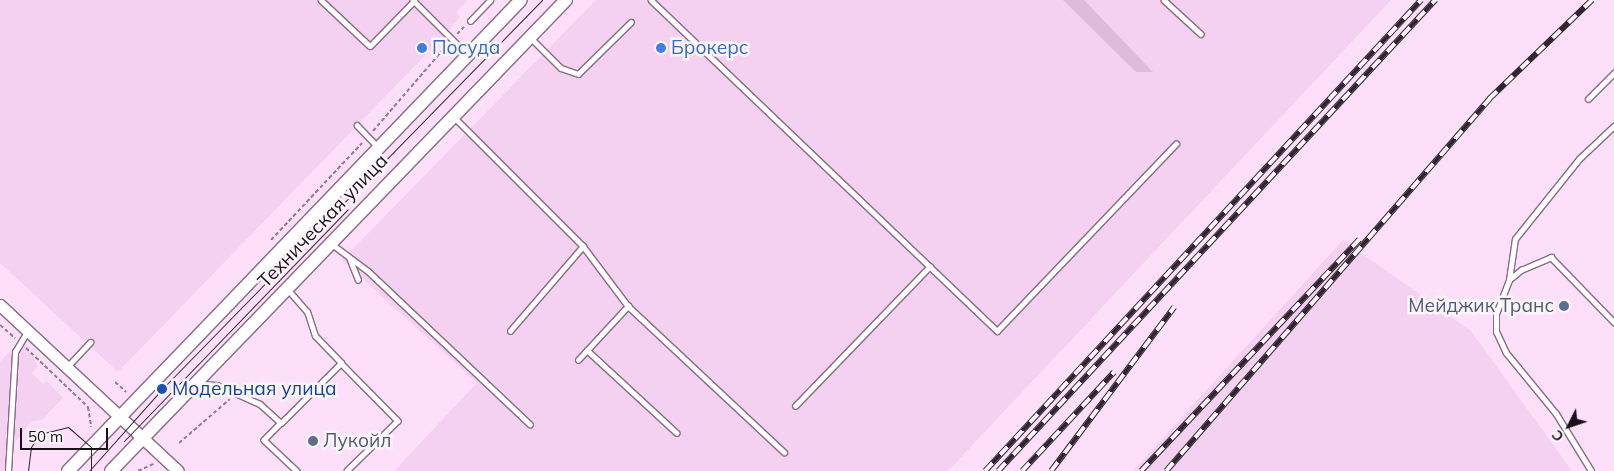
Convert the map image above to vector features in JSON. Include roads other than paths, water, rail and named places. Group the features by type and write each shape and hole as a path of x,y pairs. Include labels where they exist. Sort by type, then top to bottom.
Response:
{"main road":[{"name":"Техническая улица","path":"68,471 521,0"},
{"name":"Техническая улица","path":"111,471 451,114 566,0"}],"street":[{"path":"0,305 66,368 144,437 178,471"}],"lane":[{"path":"321,0 370,46 414,0 468,55"},
{"path":"470,21 490,0"},
{"path":"651,0 997,331 1176,144"},
{"path":"1164,0 1201,34"},
{"path":"529,36 561,68 578,74 631,22"},
{"path":"1588,99 1614,73"},
{"path":"451,114 583,246 628,306 784,452"},
{"path":"358,125 379,147"},
{"path":"1591,471 1496,332 1496,314 1509,280 1515,239 1579,159 1614,126"},
{"path":"328,242 350,258 530,424"},
{"path":"510,331 583,246"},
{"path":"1509,280 1521,270 1552,257 1613,324"},
{"path":"350,258 358,279"},
{"path":"795,406 930,266"},
{"path":"285,287 307,312 315,336 398,421 347,471"},
{"path":"578,360 628,306"},
{"path":"8,471 19,341 27,332"},
{"path":"66,368 90,342"},
{"path":"586,350 677,433"},
{"path":"297,471 264,440 341,363"},
{"path":"194,383 217,385 260,404 281,423"}],"tram line":[{"path":"89,471 162,389 542,0"},
{"path":"124,441 348,209"},
{"path":"28,471 31,447 40,434 68,427 91,447 91,471"}],"railway":[{"path":"985,471 1421,0"},
{"path":"998,471 1435,0"},
{"path":"1166,471 1489,99 1592,0"},
{"path":"1141,471 1359,240"},
{"path":"1051,471 1174,307"},
{"path":"1022,471 1114,372"}],"place":[{"name":"Посуда","path":"422,48"},
{"name":"Брокерс","path":"661,48"},
{"name":"Мейджик Транс","path":"1564,306"},
{"name":"Модельная улица","path":"162,389"},
{"name":"Лукойл","path":"313,441"}]}
